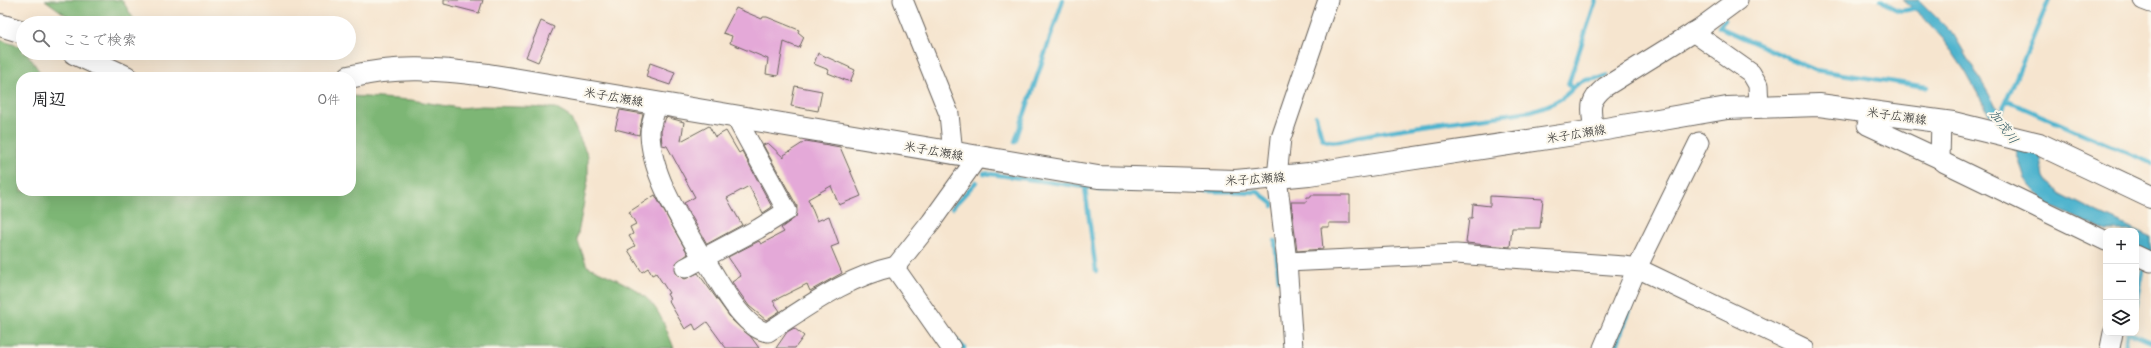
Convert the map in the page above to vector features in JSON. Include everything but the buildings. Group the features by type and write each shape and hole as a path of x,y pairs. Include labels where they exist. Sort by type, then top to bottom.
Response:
{"main road":[{"path":"0,24 16,30"},
{"path":"89,60 115,72"},
{"name":"米子広瀬線","path":"356,75 384,69 432,68 488,75 1098,178 1236,182 1594,130 1728,108 1819,105 1941,121 2039,144 2151,197"}],"street":[{"path":"903,0 949,114 953,154"},
{"path":"1293,348 1287,262 1277,177 1281,138 1328,0"},
{"path":"1594,130 1591,103 1596,94 1693,32 1738,0"},
{"path":"2143,0 2151,4"},
{"path":"1693,32 1751,73 1758,85 1759,107"},
{"path":"657,104 650,132 655,164 672,201 703,258 745,320 760,331 768,332 846,282 875,270 896,266 931,222 978,158"},
{"path":"685,268 787,211 735,116"},
{"path":"1940,159 1941,121"},
{"path":"1867,125 1940,159 1945,163 2103,240"},
{"path":"1604,348 1637,268 1699,142"},
{"path":"1287,262 1456,254 1637,268 1804,348"},
{"path":"2139,256 2151,262"},
{"path":"896,266 897,271 951,348"},
{"path":"2110,348 2112,336"}],"green space":[{"path":"45,0 122,0 132,16 67,16"},
{"path":"0,40 16,45 16,60 32,60 40,72 16,72 16,196 356,196 356,96 411,100 459,108 482,106 555,108 570,117 588,156 588,180 577,239 587,266 627,285 645,297 659,314 674,348 0,348"}],"water":[{"name":"加茂川","path":"1903,0 1919,0 1954,35 2003,118 2041,158 2044,177 2048,183 2061,194 2131,228 2103,228 2103,230 2048,205 2025,179 2016,150 1989,114 1965,71 1944,40 1923,17"},
{"path":"2139,232 2151,237 2151,253 2139,247"}],"waterway":[{"path":"1015,142 1063,0"},
{"path":"1316,116 1322,138 1335,141 1446,122 1531,111 1548,105 1559,100 1573,88 1568,85 1596,0"},
{"path":"1881,0 1891,7 1903,11 1919,7"},
{"name":"加茂川","path":"1999,118 2049,0"},
{"path":"1725,20 1719,27 1815,70 1927,87"},
{"path":"1573,88 1582,81 1606,76"},
{"path":"2007,101 2151,163"},
{"path":"984,173 1100,189 1258,192 1273,204 1273,206"},
{"path":"952,208 976,182"},
{"path":"1085,188 1096,271"},
{"path":"1275,241 1279,280"},
{"path":"2138,300 2143,271"},
{"path":"1616,348 1636,293 1642,286"},
{"path":"2125,348 2127,336"},
{"path":"2137,336 2151,342"},
{"path":"955,339 964,348"}]}
